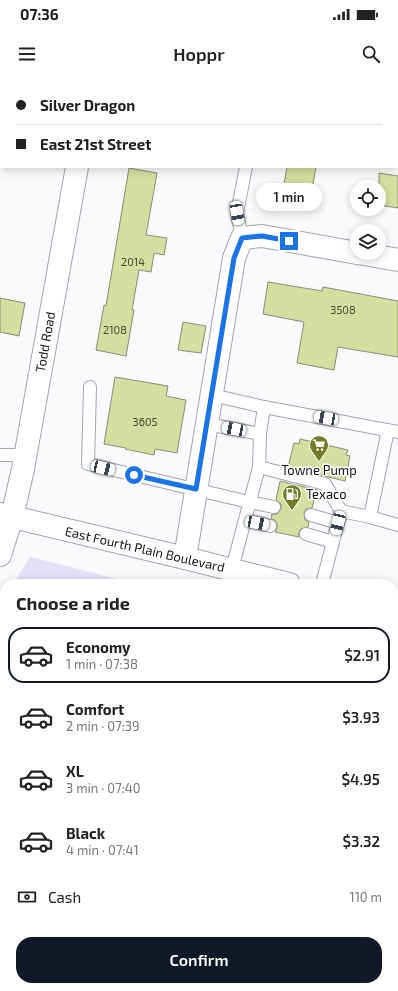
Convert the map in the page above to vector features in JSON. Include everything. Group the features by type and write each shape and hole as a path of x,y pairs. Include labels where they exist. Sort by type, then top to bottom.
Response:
{"street":[{"name":"Todd Road","path":"0,555 6,516 26,455 77,168"},
{"path":"185,558 234,258 242,238 262,236 350,252"},
{"path":"386,258 398,260"},
{"name":"East Fourth Plain Boulevard","path":"6,516 269,579"}],"lane":[{"path":"242,238 237,213 246,168"},
{"path":"90,387 88,464 274,507"},
{"path":"212,395 264,407 393,431 370,517"},
{"path":"232,570 259,467 260,434 264,407"},
{"path":"207,424 260,434"},
{"path":"0,455 26,455"},
{"path":"259,467 325,484 340,517 323,579"},
{"path":"311,515 370,517 398,525"},
{"path":"245,520 270,526"},
{"path":"306,534 333,542"}],"shaded area":[{"path":"30,557 117,579 16,579"}],"building":[{"path":"129,168 157,173 146,235 167,238 164,255 154,253 151,272 139,270 126,356 96,350 104,305 106,306"},
{"path":"287,168 316,168 309,206 281,201"},
{"path":"379,173 398,176 398,208 386,206 386,180 379,180"},
{"path":"268,282 322,291 323,287 398,301 398,357 338,347 334,370 297,363 304,322 263,314"},
{"path":"0,298 25,303 19,336 0,332"},
{"path":"183,322 206,326 201,353 178,350"},
{"path":"115,377 168,386 166,396 186,400 177,453 155,449 154,455 104,444"},
{"name":"Towne Pump","path":"300,439 348,450 346,455 350,456 345,481 288,467 294,443 299,444"},
{"name":"Texaco","path":"280,481 317,490 312,508 306,509 304,513 305,520 309,522 308,527 301,529 299,532 299,537 275,532 277,524 275,520 271,519 272,514 277,514 281,509 281,504 276,500"}],"place":[{"name":"Towne Pump","path":"319,462"},
{"name":"Texaco","path":"292,511"}],"route":[{"path":"134,475 196,489 234,258 242,238 262,236 289,241"}]}
